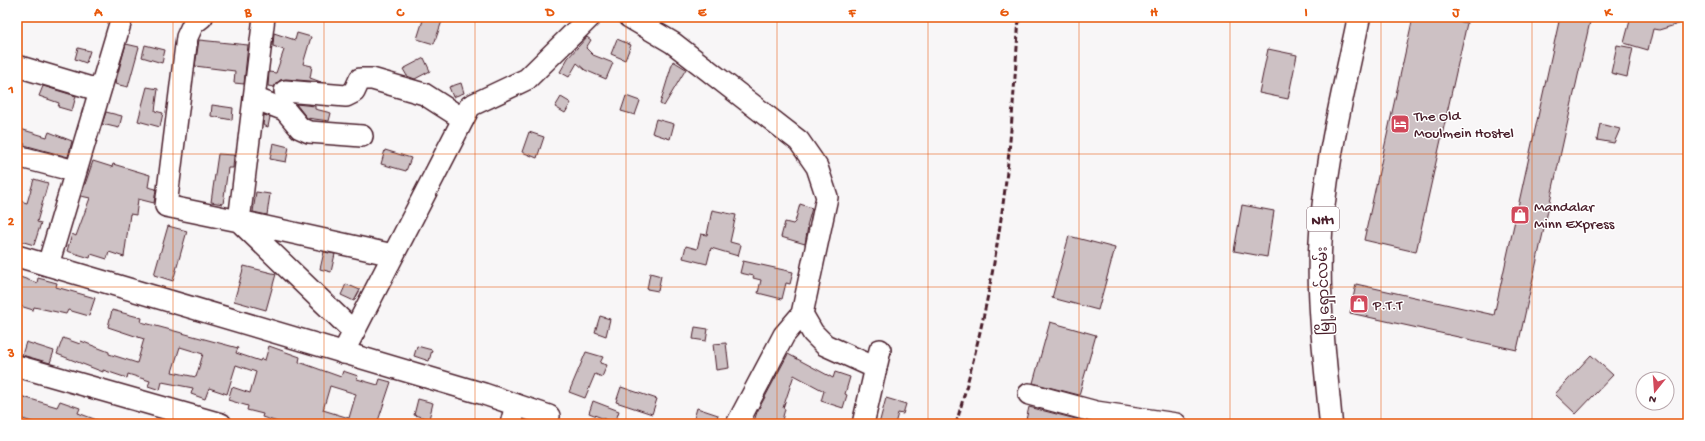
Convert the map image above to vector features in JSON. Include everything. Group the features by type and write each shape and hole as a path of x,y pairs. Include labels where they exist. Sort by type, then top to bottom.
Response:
{"highway":[{"name":"မြို့ရှောင်လမ်း","path":"1331,424 1320,291 1320,250 1329,175 1360,17"}],"street":[{"path":"48,265 98,90 122,17"},
{"path":"202,17 193,24 187,37 166,206 393,255"},
{"path":"342,352 470,106 527,79 590,17"},
{"path":"629,17 673,43 799,141 817,167 827,197 802,314 784,335 737,424"},
{"path":"239,221 254,98 268,19"},
{"path":"17,66 98,90"},
{"path":"285,91 346,96 354,92 360,79 372,79 424,94 463,119"},
{"path":"254,98 285,110 300,128 309,132 362,136"},
{"path":"17,156 75,171"},
{"path":"239,221 354,331"},
{"path":"17,256 342,352 514,414 549,416"},
{"path":"802,314 813,333 825,345 878,359 863,424"},
{"path":"17,366 220,424"},
{"path":"1029,394 1096,412 1176,424"}],"building":[{"path":"424,17 442,21 434,44 417,39"},
{"path":"1413,17 1440,17 1467,23 1416,252 1364,240"},
{"path":"1560,17 1591,17 1517,350 1350,313 1356,284 1494,315"},
{"path":"1631,17 1688,17 1688,21 1659,30 1653,29 1648,50 1624,43"},
{"path":"274,33 295,40 297,33 311,37 303,64 312,66 310,78 321,82 286,79 280,80 274,87 268,86 269,72 276,73 284,50 273,46"},
{"path":"587,37 591,40 586,48 593,55 613,63 606,79 585,70 577,63 569,77 560,72 568,58"},
{"path":"617,39 631,45 625,60 611,54"},
{"path":"199,40 248,45 244,84 234,83 235,71 195,66"},
{"path":"126,44 139,47 128,87 115,84"},
{"path":"145,45 165,50 162,63 142,57"},
{"path":"1617,45 1633,48 1627,77 1611,73"},
{"path":"78,48 90,51 86,63 75,59"},
{"path":"1268,49 1297,55 1288,99 1259,93"},
{"path":"424,58 430,71 415,79 407,76 403,69"},
{"path":"673,61 686,69 664,106 660,104"},
{"path":"461,83 464,93 453,97 449,87"},
{"path":"43,86 76,96 72,111 58,107 59,103 39,96"},
{"path":"147,87 158,89 155,111 163,113 160,127 138,121"},
{"path":"626,96 640,101 635,115 621,111"},
{"path":"561,97 571,103 565,113 555,107"},
{"path":"296,104 315,106 315,109 331,113 329,121 307,118"},
{"path":"212,105 233,108 232,120 211,116"},
{"path":"106,112 122,116 119,128 102,124"},
{"path":"264,115 270,117 268,127 263,125"},
{"path":"656,119 674,124 670,139 652,133"},
{"path":"1600,124 1620,129 1614,143 1597,140"},
{"path":"17,128 47,137 49,132 72,141 68,157 24,145 25,144 17,141"},
{"path":"529,132 544,137 537,158 522,152"},
{"path":"273,143 289,147 286,162 270,159"},
{"path":"385,150 411,158 406,171 381,164"},
{"path":"218,154 234,155 233,168 228,168 223,204 211,202"},
{"path":"93,161 112,167 113,164 150,175 148,187 156,189 154,203 138,199 136,215 130,214 124,257 109,252 107,259 91,254 90,258 67,251 72,234 76,236 90,198 81,196"},
{"path":"34,179 48,183 37,222 41,223 34,245 17,240 17,200 27,203"},
{"path":"256,192 270,194 267,215 253,212"},
{"path":"800,204 812,208 807,226 805,244 781,237 785,222 793,224 795,222"},
{"path":"1242,205 1274,211 1267,257 1234,251"},
{"path":"712,210 736,215 730,242 741,245 738,256 711,248 707,264 683,258 686,246 697,249 701,234 707,235"},
{"path":"168,226 187,231 173,281 154,275"},
{"path":"1069,236 1115,248 1098,310 1052,298"},
{"path":"324,252 335,254 331,272 320,269"},
{"path":"743,261 793,272 790,284 786,283 782,299 758,293 761,280 753,278 754,276 740,273"},
{"path":"244,266 276,274 266,310 234,301"},
{"path":"650,273 661,276 658,291 647,289"},
{"path":"20,277 37,283 38,278 57,283 56,287 95,298 89,316 68,310 66,314 34,307 33,310 17,305 17,285"},
{"path":"346,284 360,290 354,301 341,295"},
{"path":"112,310 142,318 141,322 238,348 236,353 260,361 261,359 265,360 269,346 300,357 299,362 341,377 343,371 358,376 357,379 378,385 380,379 391,382 377,424 284,424 262,417 263,414 247,410 248,406 228,400 232,387 250,393 256,372 236,365 227,394 209,388 205,399 191,394 193,388 162,382 160,390 148,386 150,381 128,374 127,378 103,370 103,372 57,354 63,338 80,344 81,341 109,352 109,354 137,363 144,339 108,327","holes":["180,347 203,354 196,377 172,372","330,386 356,394 349,418 323,410"]},
{"path":"600,316 610,319 606,336 595,332"},
{"path":"1050,322 1096,335 1079,395 1033,383"},
{"path":"695,327 708,329 706,341 693,339"},
{"path":"26,342 54,351 50,363 22,355"},
{"path":"726,343 729,368 716,370 713,344"},
{"path":"417,346 432,350 429,361 414,356"},
{"path":"586,352 603,357 600,363 607,365 602,377 595,374 585,398 569,392"},
{"path":"788,354 833,378 835,372 850,377 843,408 821,401 824,391 794,375 783,408 785,409 781,424 753,424 757,412"},
{"path":"1591,355 1613,375 1576,414 1555,394"},
{"path":"621,387 657,399 652,414 616,402"},
{"path":"17,395 57,407 60,401 80,408 78,413 105,424 38,424 17,417"},
{"path":"886,398 906,404 903,414 898,413 895,424 879,424"},
{"path":"418,399 433,403 429,419 414,415"},
{"path":"593,401 619,411 615,423 589,413"},
{"path":"1029,407 1080,420 1079,424 1025,424"},
{"path":"697,408 718,415 715,424 701,424 693,422"}],"railway":[{"path":"956,424 980,332 998,238 1009,156 1019,17"}],"place":[{"name":"The Old Moulmein Hostel","path":"1400,124"},
{"name":"Mandalar Minn Express","path":"1520,215"},
{"name":"P.T.T","path":"1359,304"}]}
